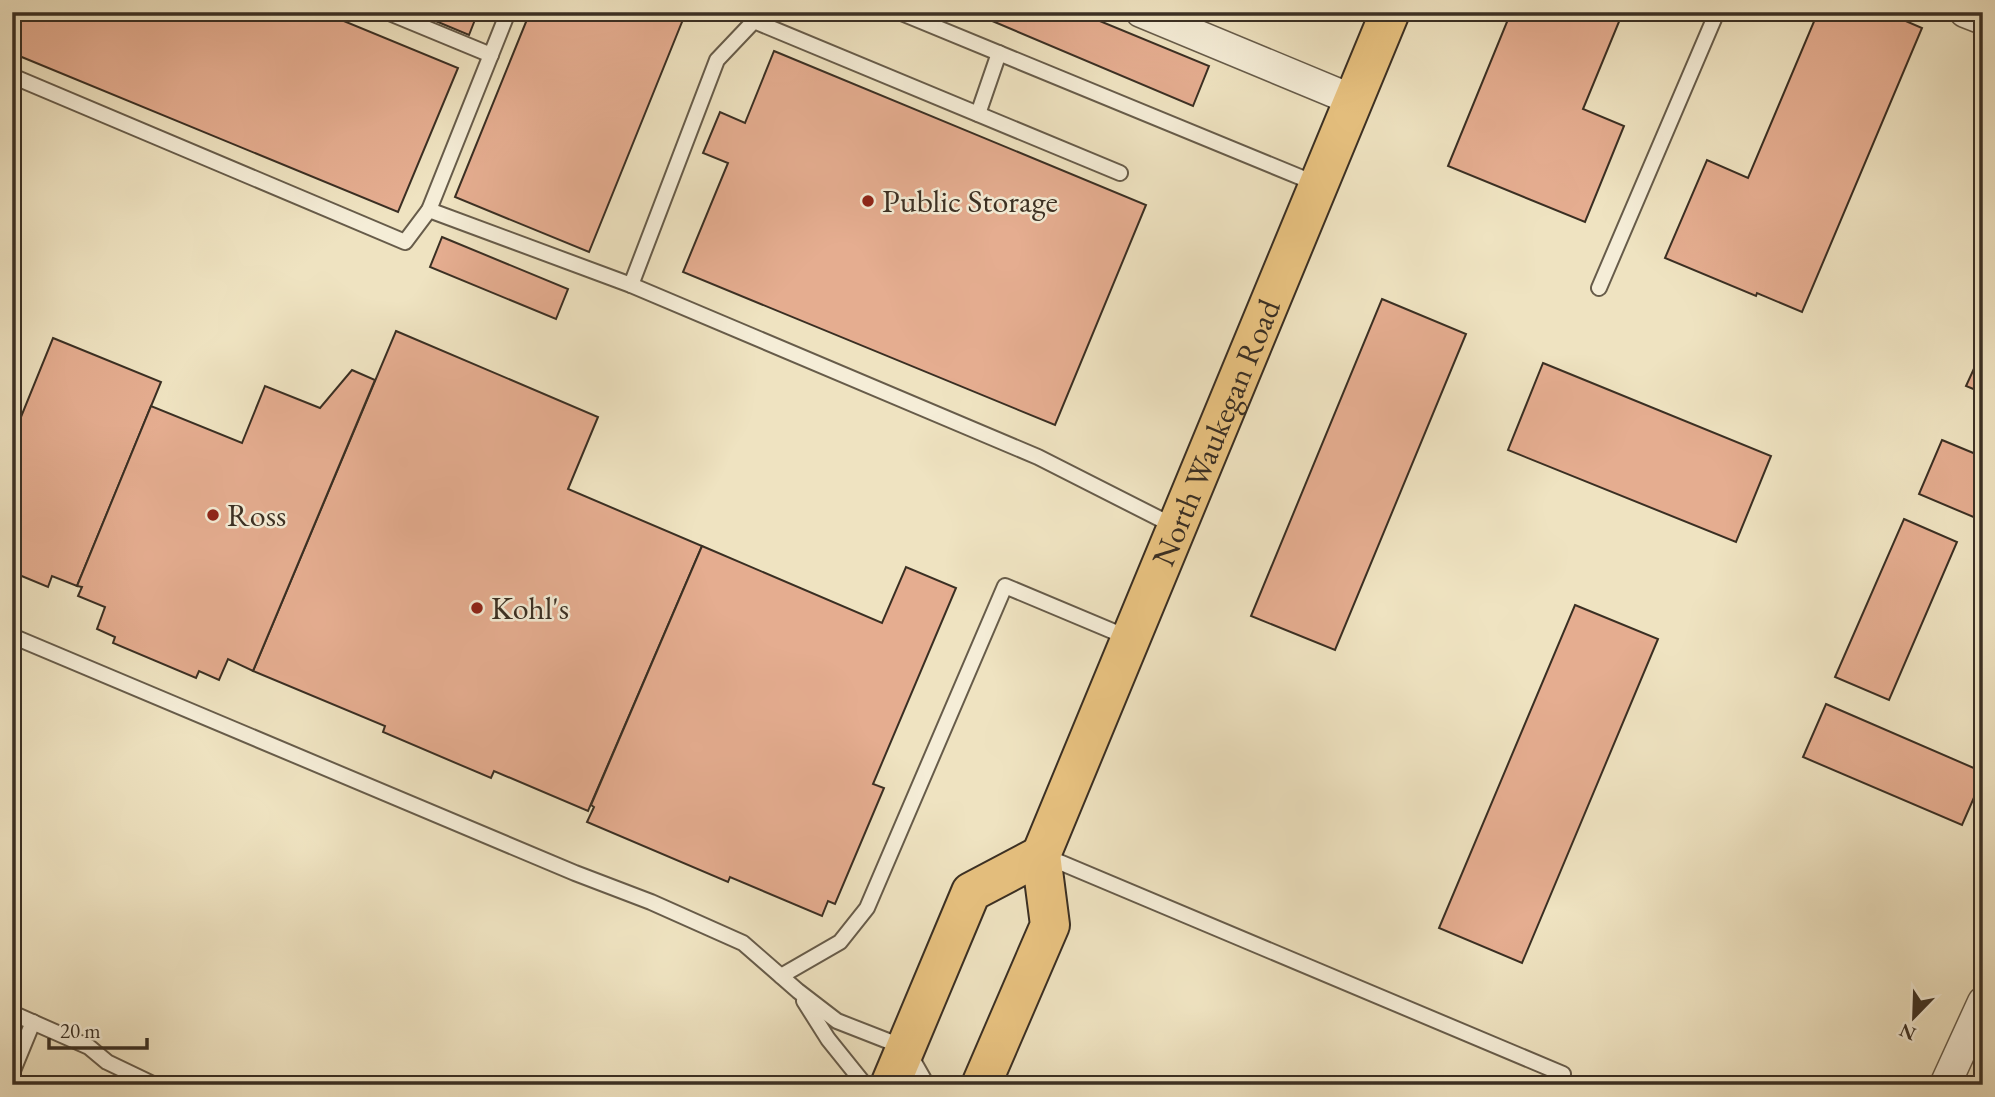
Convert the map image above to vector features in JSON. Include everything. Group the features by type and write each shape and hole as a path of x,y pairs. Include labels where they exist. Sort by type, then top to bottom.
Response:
{"main road":[{"name":"North Waukegan Road","path":"981,1085 1050,925 1041,855 1390,12"},
{"path":"890,1085 971,892 1041,855"}],"street":[{"path":"1965,12 1983,19"},
{"path":"1157,15 1353,100"},
{"path":"1945,1085 1983,1002"}],"lane":[{"path":"387,12 491,55"},
{"path":"12,76 405,242 429,210 508,12"},
{"path":"899,12 1318,185"},
{"path":"1599,288 1717,12"},
{"path":"631,285 717,60 754,22 1120,173"},
{"path":"978,114 999,53"},
{"path":"429,210 631,285 1038,457 1177,527"},
{"path":"781,976 840,942 867,908 1005,586 1129,639"},
{"path":"12,636 743,943 837,1021 906,1048 927,1085"},
{"path":"1041,855 1563,1074"},
{"path":"798,991 828,1039 865,1085"},
{"path":"12,1013 89,1047 107,1062 155,1085"},
{"path":"12,1073 33,1023"}],"building":[{"path":"12,12 322,12 458,68 398,212 12,53"},
{"path":"414,12 478,12 469,35"},
{"path":"530,12 686,12 589,252 455,197"},
{"path":"971,12 1078,12 1209,66 1193,106"},
{"path":"1511,12 1623,12 1583,109 1624,126 1585,222 1448,166"},
{"path":"1818,12 1885,12 1922,28 1802,312 1665,258 1707,160 1748,178"},
{"path":"774,51 1146,205 1055,425 683,272 728,163 703,153 720,112 745,123"},
{"path":"442,237 568,289 556,319 430,267"},
{"path":"1382,299 1466,334 1335,650 1251,616"},
{"name":"Kohl's","path":"396,331 598,417 568,489 702,546 588,811 494,771 491,778 383,732 385,726 253,671"},
{"path":"53,338 161,382 77,586 52,576 48,587 12,572 12,439"},
{"path":"1983,349 1983,393 1966,386"},
{"path":"1543,363 1771,456 1736,542 1508,450"},
{"name":"Ross","path":"352,370 375,380 253,671 228,659 219,680 199,671 196,678 113,643 115,637 97,629 105,607 78,596 82,587 77,586 151,406 242,443 265,386 320,408"},
{"path":"1942,440 1983,457 1983,521 1919,494"},
{"path":"1904,519 1957,542 1889,700 1835,677"},
{"path":"702,546 882,623 906,567 956,588 873,784 884,788 835,904 828,901 822,916 730,877 728,882 587,822 594,807 591,805"},
{"path":"1575,605 1658,639 1522,963 1439,928"},
{"path":"1826,704 1983,772 1962,825 1803,757"}],"place":[{"name":"Public Storage","path":"868,201"},
{"name":"Ross","path":"213,515"},
{"name":"Kohl's","path":"477,608"}]}
